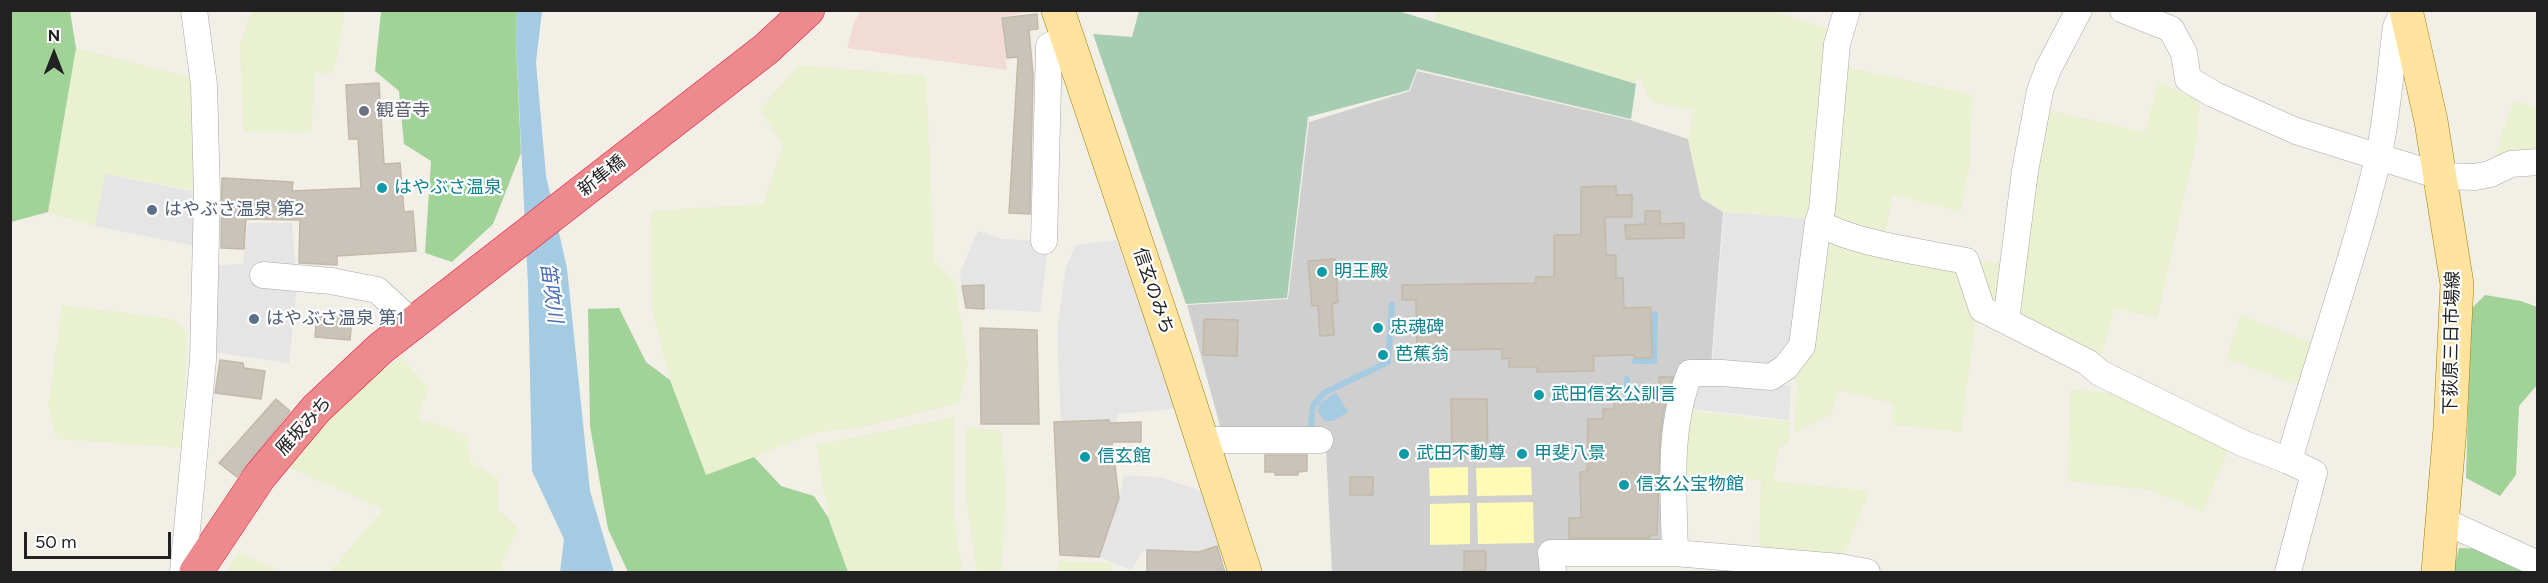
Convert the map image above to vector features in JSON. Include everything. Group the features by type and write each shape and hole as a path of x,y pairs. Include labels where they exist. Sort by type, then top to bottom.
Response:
{"highway":[{"name":"新隼橋","path":"438,303 766,49 808,10"},
{"name":"雁坂みち","path":"196,573 260,476 316,409 381,348 438,303"}],"main road":[{"name":"下荻原三日市場線","path":"2405,10 2431,121 2457,284 2444,521 2438,573"},
{"name":"信玄のみち","path":"1063,24 1245,573"}],"street":[{"path":"183,573 203,360 207,194 204,85 194,10"},
{"path":"1675,553 1674,458 1678,408 1690,373 1771,377 1786,367 1802,346 1818,222 1822,210 1837,44 1847,10"},
{"path":"2006,321 2025,171 2040,91 2048,69 2079,10"},
{"path":"2123,10 2170,29 2184,53 2188,79 2213,94 2296,131 2440,176 2475,177 2490,174 2511,164 2538,162"},
{"path":"2289,461 2364,213 2378,155 2396,27 2405,10"},
{"path":"1044,241 1049,46 1063,24"},
{"path":"1818,222 1829,229 1849,236 1966,261 1982,309 2087,362 2100,373 2242,443 2314,473 2288,573"},
{"path":"263,275 331,281 377,290 413,323"},
{"path":"1202,440 1320,440"},
{"path":"2444,521 2538,564"},
{"path":"1552,563 1675,553 1840,567 1867,573"}],"shaded area":[{"path":"862,10 1037,11 1001,17 1007,70 847,48 855,20"},
{"path":"1417,71 1630,120 1688,139 1701,198 1723,212 1711,367 1680,376 1667,544 1543,543 1543,562 1546,572 1332,572 1326,448 1225,444 1187,305 1288,299 1309,122 1410,91"},
{"name":"はやぶさ温泉 第2","path":"105,174 207,194 205,248 95,226"},
{"path":"1724,212 1813,219 1797,348 1774,371 1712,367"},
{"name":"はやぶさ温泉 第1","path":"248,223 292,223 297,287 289,363 213,352 216,265 243,264"},
{"path":"978,231 1002,239 1049,241 1040,312 984,309 983,286 962,286 960,273"},
{"path":"1116,240 1180,408 1118,414 1116,427 1061,426 1057,331 1066,267 1076,245"},
{"path":"1706,376 1791,386 1789,420 1685,408 1686,394"},
{"path":"1124,475 1163,478 1207,493 1225,546 1209,552 1142,551 1132,570 1099,557 1119,498"}],"green space":[{"path":"11,10 70,11 76,48 48,212 11,222"},
{"path":"1437,10 1770,10 1832,30 1813,219 1724,212 1701,198 1688,139 1693,111 1650,101 1639,76 1636,84 1434,22"},
{"path":"252,11 345,11 334,73 315,73 311,132 243,131 240,43"},
{"path":"381,11 517,11 516,43 521,153 493,224 452,262 425,253 431,161 404,144 399,91 375,71"},
{"path":"1139,11 1398,11 1636,84 1631,119 1417,69 1409,90 1308,117 1287,298 1186,304 1093,34 1132,37"},
{"path":"76,48 192,78 196,191 106,174 95,226 48,212"},
{"path":"799,65 926,76 934,261 955,281 968,367 959,403 859,428 818,432 706,476 670,380 652,309 651,211 763,204 783,146 760,109"},
{"path":"1839,65 1972,95 1970,162 1960,212 1893,195 1883,240 1826,218"},
{"path":"2158,82 2200,101 2196,143 2157,318 2115,309 2100,358 2013,319 2043,109 2145,132"},
{"path":"2514,100 2537,108 2537,156 2492,162"},
{"path":"1822,237 1961,265 1976,318 1961,432 1893,425 1892,403 1838,390 1831,415 1795,432 1794,413 1799,384 1788,374"},
{"path":"1972,259 2006,264 2002,313 1986,306"},
{"path":"2485,295 2521,301 2537,307 2537,385 2519,406 2516,475 2500,496 2466,478 2471,309"},
{"path":"62,305 173,319 187,332 182,448 57,439 48,408"},
{"path":"619,308 646,362 670,380 706,475 754,457 781,486 814,496 828,517 848,572 628,572 608,529 590,426 588,309"},
{"path":"2241,315 2315,344 2300,386 2226,359"},
{"path":"401,356 428,388 418,418 466,435 470,462 498,478 498,509 518,529 502,563 503,572 330,572 383,509 287,467 355,393"},
{"path":"2070,390 2122,393 2231,441 2203,512 2150,490 2068,481"},
{"path":"1685,410 1790,422 1789,440 1778,450 1773,481 1869,491 1842,561 1759,551 1761,480 1681,476"},
{"path":"954,417 953,504 962,572 848,572 828,517 816,445"},
{"path":"966,427 1001,431 1006,487 1002,572 977,572 966,498"},
{"path":"2459,548 2485,549 2528,572 2453,572"},
{"path":"239,552 281,572 227,572"},
{"path":"1059,561 1113,563 1112,572 1058,572"}],"sand":[{"path":"1468,467 1468,495 1430,496 1429,468"},
{"path":"1531,467 1532,495 1477,496 1476,468"},
{"path":"1533,502 1534,543 1478,544 1477,503"},
{"path":"1470,503 1470,544 1430,545 1430,504"}],"water":[{"name":"笛吹川","path":"517,11 542,11 536,62 546,176 567,268 590,491 614,572 560,572 564,539 532,471 528,285 516,43"},
{"path":"1336,392 1348,412 1333,421 1325,421 1318,412 1319,404"}],"building":[{"path":"1037,14 1038,29 1029,30 1033,75 1030,214 1009,213 1018,57 1007,58 1002,18"},
{"path":"379,83 384,164 400,163 404,212 413,211 416,251 337,256 337,265 299,263 300,220 246,219 244,249 221,248 222,178 293,182 292,191 361,188 358,139 349,139 346,85"},
{"path":"1616,186 1616,195 1632,195 1632,217 1605,217 1606,255 1616,255 1616,278 1623,278 1624,308 1651,307 1652,358 1634,358 1634,355 1593,356 1594,371 1537,372 1537,367 1509,367 1509,358 1502,359 1502,349 1434,350 1434,354 1417,354 1416,300 1402,300 1402,285 1536,283 1536,277 1554,277 1554,235 1581,235 1581,187"},
{"path":"1645,211 1660,211 1660,224 1684,223 1684,238 1626,239 1625,225 1645,224"},
{"name":"明王殿","path":"1335,259 1338,302 1332,304 1334,335 1320,336 1318,305 1312,306 1308,261"},
{"path":"984,285 984,309 966,308 962,286"},
{"path":"317,314 352,317 350,340 315,337"},
{"path":"1204,319 1238,320 1237,356 1203,355"},
{"path":"980,328 1037,330 1039,424 981,424"},
{"path":"220,360 243,363 244,368 265,371 261,399 215,393"},
{"path":"1659,377 1673,377 1663,413 1660,437 1657,535 1650,535 1650,538 1569,538 1569,518 1581,518 1580,472 1587,472 1588,419 1603,419 1603,409 1614,409 1614,402 1659,402"},
{"path":"276,399 290,411 237,477 219,463"},
{"path":"1451,399 1487,399 1488,456 1452,456"},
{"name":"信玄館","path":"1109,420 1110,423 1141,422 1141,442 1112,442 1119,498 1099,557 1060,555 1054,422"},
{"path":"1265,455 1307,455 1307,471 1298,472 1298,475 1275,475 1275,472 1265,472"},
{"path":"1350,477 1373,477 1373,495 1350,495"},
{"path":"1217,546 1225,573 1147,573 1147,550 1199,552"},
{"path":"1464,551 1486,551 1486,570 1464,571"}],"waterway":[{"path":"1311,425 1313,406 1324,393 1388,362 1392,304"},
{"path":"1635,361 1654,361 1655,314"},
{"path":"1627,379 1627,408"}],"place":[{"name":"観音寺","path":"364,111"},
{"name":"はやぶさ温泉","path":"382,188"},
{"name":"はやぶさ温泉 第2","path":"152,210"},
{"name":"明王殿","path":"1322,272"},
{"name":"はやぶさ温泉 第1","path":"254,319"},
{"name":"忠魂碑","path":"1378,328"},
{"name":"芭蕉翁","path":"1383,355"},
{"name":"武田信玄公訓言","path":"1539,395"},
{"name":"武田不動尊","path":"1404,454"},
{"name":"甲斐八景","path":"1522,454"},
{"name":"信玄館","path":"1085,457"},
{"name":"信玄公宝物館","path":"1624,485"}]}
